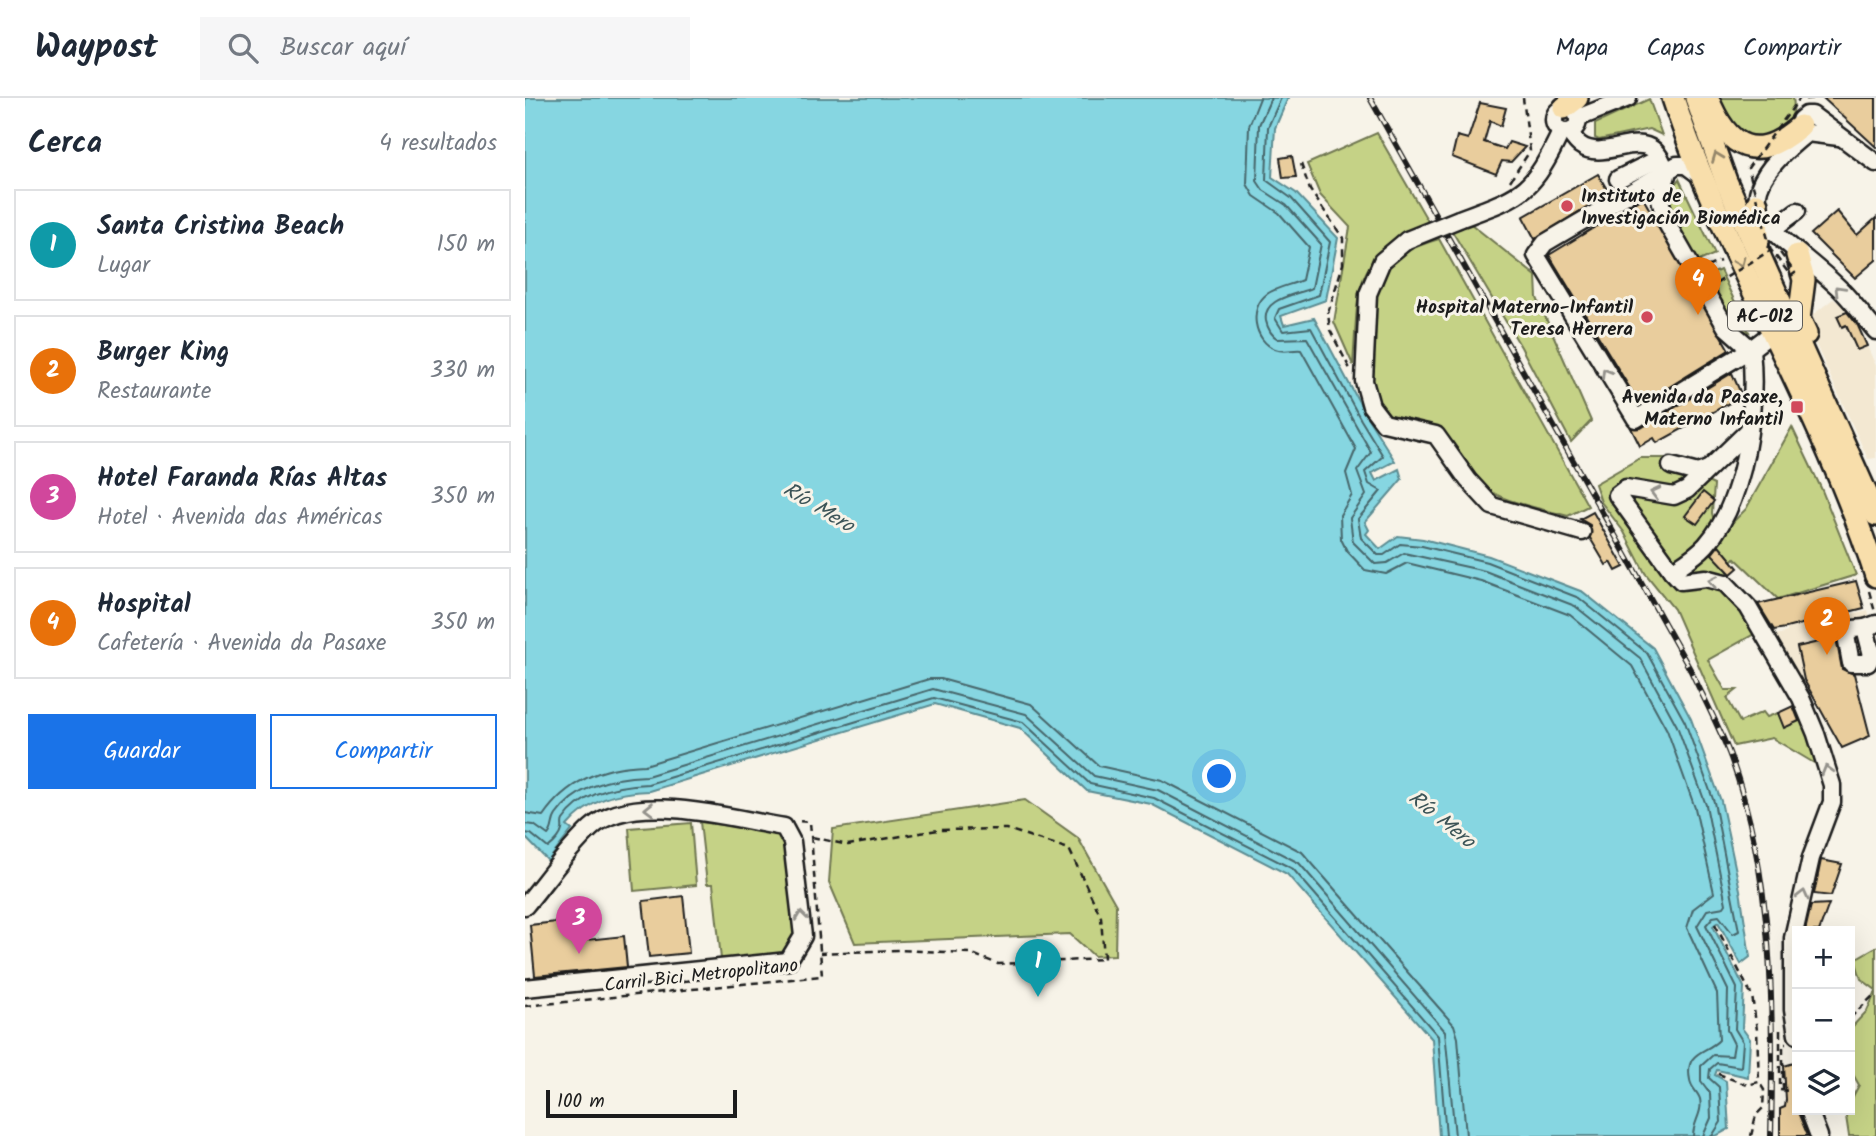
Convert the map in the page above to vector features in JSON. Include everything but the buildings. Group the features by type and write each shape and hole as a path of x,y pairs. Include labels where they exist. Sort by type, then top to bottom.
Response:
{"main road":[{"name":"AC-012","path":"1673,98 1702,177 1828,456 1876,576"},
{"name":"AC-012","path":"1696,98 1764,232 1876,515"},
{"path":"1707,98 1723,130 1737,143 1748,147 1771,146 1808,113"},
{"path":"1797,255 1804,279 1799,318 1876,487"}],"street":[{"path":"1628,98 1573,108 1554,119 1555,127 1580,145 1593,150 1647,145 1663,164 1660,199 1666,222 1726,327 1751,349 1753,379 1740,477 1717,528 1700,550 1672,571"},
{"path":"1876,163 1808,113 1761,180 1764,232 1837,286 1876,331"},
{"path":"1565,132 1534,182 1522,193 1407,240 1382,261 1368,294 1364,381 1371,406 1384,424 1436,435 1468,480 1492,506 1582,531"},
{"path":"1663,164 1545,243 1537,250 1536,255 1633,418 1639,418 1751,349 1772,332"},
{"path":"1618,179 1663,164 1686,165 1702,177"},
{"path":"1748,432 1687,491 1674,496 1626,488 1617,495 1661,558 1681,581 1706,578 1725,583 1748,607 1801,698 1816,734 1832,786 1832,802 1811,858 1793,938 1793,989"},
{"path":"1671,466 1698,473 1711,468"},
{"path":"1871,626 1874,655"},
{"path":"525,906 591,827 620,813 655,808 784,827 792,842 803,936 788,961 525,988"},
{"path":"1811,1115 1819,1136"}],"path":[{"path":"1505,202 1502,193 1529,151 1523,98"},
{"path":"1764,232 1795,273 1791,276 1764,232 1748,168 1808,113"},
{"path":"1301,163 1310,190 1343,238 1343,264 1328,313 1329,330 1351,372 1364,381"},
{"path":"1720,261 1702,270 1712,286 1764,232"},
{"path":"786,820 810,822 811,837 848,845 938,830 1007,830 1069,849 1101,917 1104,959 998,964 970,953 898,950 820,953"},
{"name":"Carril Bici Metropolitano","path":"525,1006 822,976 811,837"},
{"path":"1715,924 1752,996 1757,1030 1759,1082 1764,1090 1763,1108 1756,1115 1751,1136"},
{"path":"1855,1013 1876,993"},
{"path":"1757,1030 1765,1030"},
{"path":"1780,1030 1780,1090 1792,1091"},
{"path":"1783,1090 1783,1044 1792,1040"},
{"path":"1716,1073 1747,1085 1759,1082"}],"shaded area":[{"path":"1833,299 1851,310 1876,366 1876,458 1868,459 1805,321"},
{"path":"1868,610 1876,643 1876,669 1797,682 1769,637 1787,632 1787,629 1793,627"}],"green space":[{"path":"1719,98 1793,98 1793,113 1781,134 1749,135 1741,132 1729,120"},
{"path":"1649,99 1662,135 1649,129 1599,140 1595,138 1595,124"},
{"path":"1377,133 1429,223 1403,236 1372,263 1359,295 1353,365 1334,322 1350,227 1320,195 1307,164"},
{"path":"1679,179 1715,254 1697,262 1669,212 1667,195"},
{"path":"1471,224 1536,276 1537,298 1591,421 1571,442 1521,347 1452,231"},
{"path":"1439,239 1588,506 1568,516 1498,495 1479,483 1452,442 1441,431 1434,426 1392,416 1379,406 1372,379 1371,338 1380,281 1385,270 1403,254"},
{"path":"1720,270 1749,332 1735,328 1705,277"},
{"path":"1792,427 1821,488 1856,575 1778,599 1735,558 1730,563 1725,583 1754,634 1708,660 1725,690 1737,690 1727,698 1740,722 1763,712 1767,717 1778,713 1785,727 1804,719 1820,761 1814,763 1772,738 1734,746 1674,609 1645,573 1624,532 1601,502 1595,484 1640,458 1670,458 1694,476 1714,485 1712,513 1718,537 1746,509"},
{"path":"1025,800 1078,838 1116,905 1115,955 1094,956 1070,934 855,943 829,882 833,829"},
{"path":"700,822 774,832 784,840 789,853 797,939 785,953 721,959 713,884 707,884"},
{"path":"691,823 696,885 634,891 629,828"},
{"path":"1876,947 1876,990 1861,979 1855,959"},
{"path":"1876,991 1876,1136 1849,1136 1846,1115 1855,1115 1855,1093 1859,1085 1855,1078 1855,1024 1867,1011"}],"water":[{"name":"Río Mero","path":"525,98 1288,98 1275,128 1272,177 1296,193 1338,238 1326,300 1281,316 1284,325 1314,318 1367,417 1395,461 1372,473 1376,481 1399,469 1402,479 1365,522 1369,530 1366,534 1380,549 1398,536 1423,539 1489,556 1583,592 1653,648 1691,719 1721,801 1740,890 1750,957 1741,964 1718,922 1713,926 1744,987 1742,1028 1750,1039 1748,1077 1717,1070 1715,1075 1726,1081 1729,1129 1716,1136 1439,1136 1432,1039 1287,874 1151,804 1087,791 1020,728 935,704 649,791 625,793 604,799 575,817 567,826 572,830 548,861 525,837"}],"railway":[{"path":"1370,98 1691,671 1731,758 1756,850 1768,945 1772,1041 1771,1136"}],"place":[{"name":"Instituto de Investigación Biomédica","path":"1567,206"},
{"name":"Hospital","path":"1698,315"},
{"name":"Hospital Materno-Infantil Teresa Herrera","path":"1647,317"},
{"name":"Avenida da Pasaxe, Materno Infantil","path":"1797,407"},
{"name":"Burger King","path":"1827,655"},
{"name":"Hotel Faranda Rías Altas","path":"579,954"},
{"name":"Santa Cristina Beach","path":"1038,997"}]}
